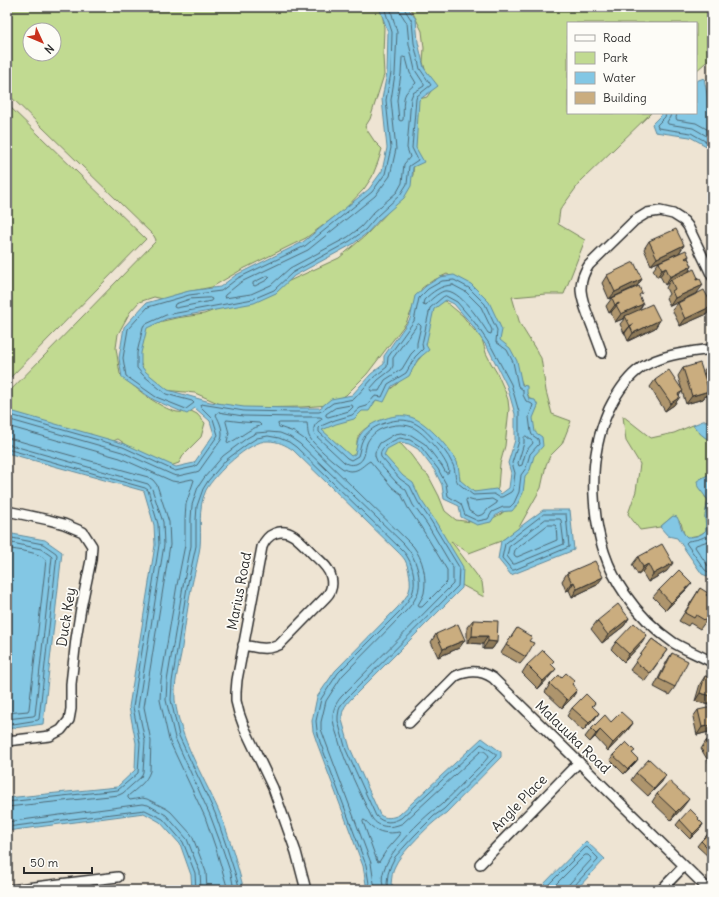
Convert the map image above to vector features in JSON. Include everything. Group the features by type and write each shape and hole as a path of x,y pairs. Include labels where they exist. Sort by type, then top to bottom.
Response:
{"street":[{"path":"602,352 581,298 580,288 582,276 586,268 634,221 647,213 660,211 679,217 692,233 712,276"},
{"path":"712,349 680,353 655,360 642,367 627,380 614,399 607,415 597,449 594,478 598,528 608,562 620,587 643,617 663,634 685,649 712,662"},
{"name":"Duck Key","path":"7,510 64,524 77,529 83,532 92,546 91,560 76,638 69,720 61,730 50,736 7,741"},
{"name":"Marius Road","path":"243,645 265,649 273,648 279,645 331,590 332,579 328,569 298,539 290,534 282,532 273,534 264,542 262,548 243,645 236,686 236,697 239,713 244,727 278,800 296,852 306,890"},
{"name":"Malauuka Road","path":"409,723 456,676 470,671 488,675 493,678 709,890"},
{"name":"Angle Place","path":"480,864 579,762"},
{"path":"661,890 684,866"},
{"path":"10,890 118,877"}],"green space":[{"path":"7,7 379,7 383,18 384,28 384,75 370,119 365,127 375,142 382,149 372,177 364,189 344,210 306,238 241,270 212,287 182,293 163,299 154,297 139,302 130,312 118,334 116,348 120,374 139,391 155,402 170,410 183,412 189,410 197,414 205,423 201,437 184,454 179,463 162,469 118,439 111,442 99,440 91,434 75,437 7,419 7,394 155,242 156,240 154,236 7,93"},
{"path":"410,7 712,7 712,57 697,70 697,22 567,22 567,114 650,114 581,181 560,210 558,224 585,240 564,294 512,297 520,324 541,358 546,391 552,414 571,421 562,444 550,456 546,465 541,488 518,529 501,541 469,553 451,541 482,582 484,597 458,583 387,470 382,448 394,441 401,444 422,470 428,475 445,511 456,520 472,522 491,519 501,514 515,502 530,399 515,369 457,280 447,274 432,281 422,288 406,323 367,374 346,395 329,405 302,407 227,407 195,393 164,390 147,377 138,358 146,325 176,318 204,314 276,287 339,258 365,236 389,211 413,175 415,100 427,97 431,91 423,62 424,48 422,31"},
{"path":"7,104 146,239 7,381"},
{"path":"441,299 463,316 482,339 486,353 497,373 508,400 509,409 505,446 500,464 498,488 496,492 486,495 460,488 455,475 383,420 371,425 360,433 357,441 355,460 317,427 368,406 397,384 424,352 427,317"},
{"path":"623,416 651,438 674,433 693,425 701,434 712,441 711,470 708,475 701,478 705,497 708,500 705,516 706,530 702,533 687,537 684,534 681,523 673,516 660,527 640,530 628,514 636,491 640,464 626,441"}],"water":[{"path":"379,7 407,7 416,19 418,42 424,68 438,86 419,100 416,148 424,162 413,167 411,186 404,198 380,219 367,233 353,244 294,276 276,293 254,303 166,319 147,328 141,353 141,366 168,390 210,402 244,407 320,408 331,399 352,395 371,374 384,364 384,356 410,319 415,296 426,286 440,277 454,275 471,284 489,302 502,330 500,340 510,348 517,361 522,385 527,386 529,399 535,400 538,406 533,418 535,432 542,437 543,446 534,456 530,470 525,476 523,493 512,511 499,513 491,522 477,525 461,517 459,506 444,499 442,485 435,471 418,449 409,444 400,442 387,449 384,455 403,476 413,483 421,500 463,567 462,588 349,701 345,706 342,720 350,748 380,815 387,818 399,815 482,738 501,752 501,757 446,813 436,820 408,848 396,863 394,868 391,884 393,885 394,890 367,890 363,866 317,743 313,731 312,721 317,697 335,671 406,597 410,588 409,571 405,560 400,554 293,450 288,446 275,442 261,442 243,452 225,467 211,483 203,497 200,547 191,589 175,689 175,700 182,729 192,756 222,819 244,890 192,890 191,875 180,844 160,822 144,813 7,831 7,798 117,787 135,770 136,743 129,707 155,545 154,525 144,491 7,453 7,410 125,444 176,467 194,463 214,434 210,421 195,408 187,414 154,400 122,378 119,358 124,327 146,303 189,291 220,287 236,275 303,242 369,189 382,171 387,148 382,99 387,73 388,32","holes":["446,300 454,304 472,325 489,350 507,386 515,414 515,440 508,463 511,473 509,488 501,494 496,489 474,492 460,480 459,468 451,452 432,431 414,418 408,416 393,416 373,424 360,435 355,454 351,456 322,430 354,419 362,411 369,411 376,400 384,402 392,386 409,376 418,359 429,350 426,345 434,309"]},
{"path":"704,78 709,105 712,109 712,149 690,137 655,132 652,124 662,114 697,114 697,81"},
{"path":"712,420 712,441 701,434 693,425 703,421"},
{"path":"712,468 712,578 702,574 677,538 668,536 660,527 673,516 677,517 683,533 687,537 697,536 706,530 705,516 708,500 698,487 697,481 708,475"},
{"path":"543,510 570,510 574,550 511,575 498,559 501,541"},
{"path":"7,533 45,540 62,552 43,724 7,729"},
{"path":"586,841 605,859 576,890 538,890"}],"building":[{"path":"676,229 684,245 657,258 649,241"},
{"path":"686,250 689,256 685,258 688,258 692,266 670,277 666,268 662,270 659,262"},
{"path":"634,262 642,279 615,292 607,275"},
{"path":"694,269 698,278 696,280 700,279 703,285 675,298 672,291 675,289 671,280"},
{"path":"639,286 642,293 639,295 643,304 621,314 616,305 619,303 615,305 612,298"},
{"path":"704,290 712,306 685,319 678,303"},
{"path":"652,304 660,320 633,333 625,316"},
{"path":"700,363 709,391 692,396 683,368"},
{"path":"710,363 712,363 712,388 711,388"},
{"path":"669,370 683,391 678,394 680,397 671,403 655,380"},
{"path":"662,544 673,563 653,574 648,564 643,567 638,557"},
{"path":"595,561 603,577 577,589 567,573"},
{"path":"679,570 692,583 671,603 659,590"},
{"path":"700,588 708,593 706,595 712,599 712,611 706,621 696,615 694,618 685,613"},
{"path":"618,604 629,618 608,635 597,621"},
{"path":"473,620 498,621 497,642 488,641 488,636 472,636"},
{"path":"634,623 647,635 629,654 616,642"},
{"path":"458,624 465,640 443,649 436,634"},
{"path":"517,628 532,637 529,641 534,643 526,657 506,645"},
{"path":"652,639 667,650 650,673 635,662"},
{"path":"543,650 554,661 551,664 556,669 543,681 527,665"},
{"path":"672,653 688,661 675,687 659,679"},
{"path":"566,673 575,681 572,684 577,690 567,700 550,684 559,675 561,678"},
{"path":"705,676 712,678 712,696 700,693"},
{"path":"586,694 595,703 592,706 599,713 589,723 572,708"},
{"path":"712,707 712,725 702,727 698,710"},
{"path":"621,712 633,723 613,743 600,730 596,734 591,729 605,715 611,722"},
{"path":"712,738 712,750 706,741"},
{"path":"626,742 635,751 632,753 638,759 628,769 613,755"},
{"path":"649,759 666,775 654,789 636,773"},
{"path":"669,781 689,799 676,812 657,794"},
{"path":"690,809 703,824 693,834 680,820"},
{"path":"712,830 712,852 701,841"}]}
